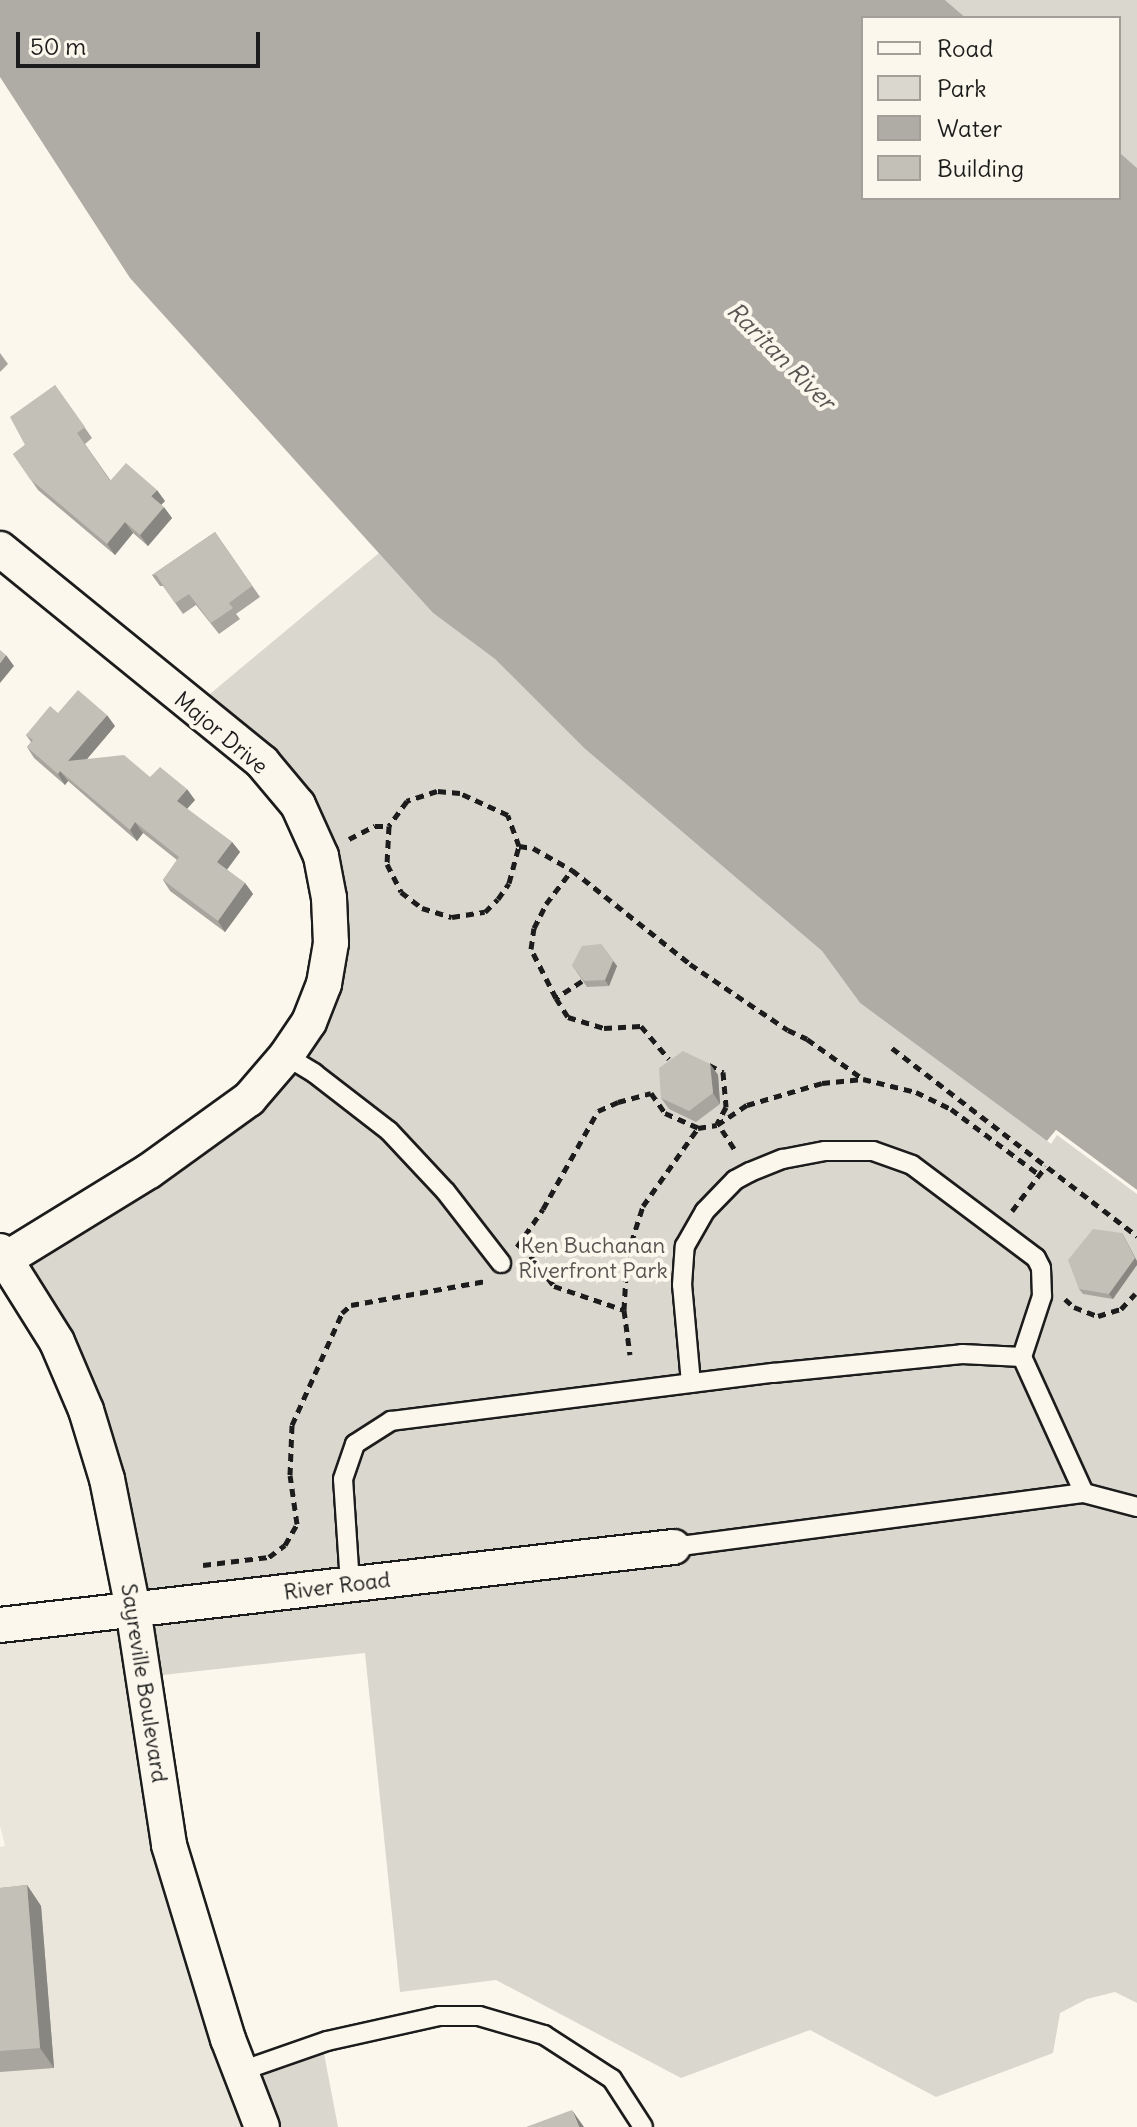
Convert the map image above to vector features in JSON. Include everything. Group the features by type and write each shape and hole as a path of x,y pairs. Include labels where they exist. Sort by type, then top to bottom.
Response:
{"street":[{"name":"Major Drive","path":"0,549 262,762 298,805 321,856 329,898 331,943 324,984 309,1022 286,1056 249,1099 149,1171 3,1255"},
{"name":"Sayreville Boulevard","path":"3,1255 57,1342 86,1410 107,1479 133,1609 169,1845 228,2039 262,2127"},
{"name":"River Road","path":"0,1625 673,1547"}],"lane":[{"path":"286,1056 314,1073 389,1131 446,1192 501,1263"},
{"path":"691,1383 682,1285 685,1246 705,1211 735,1180 783,1159 825,1151 873,1151 912,1165 1027,1248 1041,1268 1042,1296 1022,1357 1084,1493"},
{"path":"350,1584 343,1479 355,1444 391,1421 691,1383 962,1354 1022,1357"},
{"path":"673,1547 1084,1493 1137,1507"},
{"path":"241,2071 327,2041 439,2016 479,2016 544,2035 612,2079 643,2127"}],"path":[{"path":"437,791 460,793 508,815 519,846 509,883 498,899 485,912 452,917 422,908 401,892 387,864 389,826 407,801 437,791"},
{"path":"349,839 375,826 389,826"},
{"path":"519,846 533,848 572,870 690,964 863,1079"},
{"path":"572,870 546,904 534,928 531,949 556,998 568,1017 590,1025 641,1026 669,1059 682,1059"},
{"path":"556,998 582,981"},
{"path":"892,1048 1134,1234 1126,1239"},
{"path":"665,1068 669,1059"},
{"path":"695,1059 723,1072 726,1107 717,1125"},
{"path":"651,1093 665,1113 698,1128 717,1125 747,1105 822,1083 863,1079 916,1092 951,1109 1040,1175"},
{"path":"191,1566 269,1557 285,1545 297,1524 290,1475 292,1425 342,1313 351,1305 484,1283 521,1243 598,1111 651,1093 656,1086"},
{"path":"630,1355 624,1310 627,1256 643,1206 698,1128"},
{"path":"1000,1228 1046,1166"},
{"path":"521,1243 554,1286 624,1310"},
{"path":"1060,1291 1074,1307 1098,1316 1121,1309 1135,1294"}],"shaded area":[{"path":"133,1609 169,1845 262,2127 0,2127 0,1847 5,1846 0,1826 0,1625"}],"green space":[{"path":"945,0 1137,0 1137,168 1121,154 1121,16 964,16"},
{"name":"Ken Buchanan Riverfront Park","path":"379,553 433,613 495,659 584,748 822,951 860,1003 1047,1141 1056,1130 1137,1190 1137,2003 1115,1992 1087,1999 1060,2013 1053,2053 936,2097 810,2030 681,2078 496,1980 400,1992 365,1653 144,1677 107,1479 6,1259 286,1056 331,943 298,805 192,709"},
{"path":"322,2043 338,2127 262,2127 241,2071"}],"water":[{"name":"Raritan River","path":"0,0 945,0 964,16 861,16 861,200 1121,200 1121,154 1137,168 1137,1190 1056,1130 1047,1141 860,1003 822,951 584,748 495,659 433,613 130,278 0,77"}],"pier":[{"path":"1056,1130 1137,1190 1137,1194 1057,1135 1051,1144 1047,1141"}],"building":[{"path":"55,385 85,427 77,433 110,481 126,463 157,490 151,496 164,507 140,535 125,522 107,544 30,479 13,454 25,445 10,417"},
{"path":"215,532 252,586 229,603 233,608 211,623 189,594 175,603 156,575 152,575"},
{"path":"78,690 107,715 68,761 124,755 150,777 160,767 187,789 177,801 232,842 217,862 245,883 218,921 163,880 179,857 135,822 130,830 27,747 33,740 26,735 50,706 58,713"},
{"path":"601,944 613,961 605,980 584,981 572,965 582,946"},
{"path":"683,1051 710,1064 713,1093 689,1111 661,1098 659,1068"},
{"path":"1093,1229 1122,1233 1135,1258 1109,1294 1079,1289 1068,1260"},
{"path":"27,1885 40,2048 0,2051 0,1888"},
{"path":"572,2110 579,2127 526,2127"}]}
